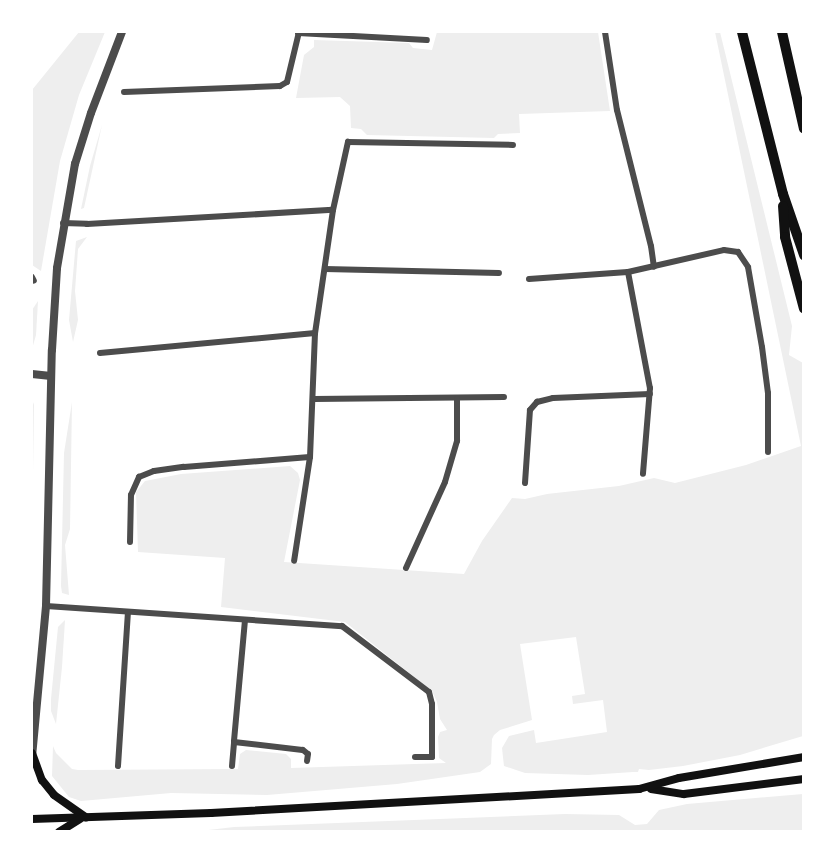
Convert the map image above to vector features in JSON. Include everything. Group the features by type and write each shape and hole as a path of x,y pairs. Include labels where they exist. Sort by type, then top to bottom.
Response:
{"highway":[{"path":"742,32 783,194 804,255"},
{"path":"782,32 804,129"},
{"path":"792,80 804,112"},
{"path":"783,194 785,237 804,309"}],"main road":[{"path":"32,753 42,780 54,795 86,817"},
{"path":"32,819 547,796 648,788 679,778 804,757"},
{"path":"648,788 684,795 804,779"},
{"path":"59,831 86,817"}],"street":[{"path":"32,759 46,606 51,376 55,291 63,223 83,140 122,32"},
{"path":"124,92 280,86 287,82 299,32 427,40"},
{"path":"605,32 617,110 651,246 654,267"},
{"path":"294,561 310,457 315,333 333,210 348,142 513,145"},
{"path":"63,223 87,224 333,210"},
{"path":"529,279 628,272 724,250 738,252 748,267 767,379 768,452"},
{"path":"324,269 500,273"},
{"path":"628,272 650,394 643,474"},
{"path":"100,353 315,333"},
{"path":"32,374 51,376"},
{"path":"525,483 530,410 537,402 553,398 650,394"},
{"path":"314,399 504,397"},
{"path":"406,568 445,482 457,441 457,399"},
{"path":"130,542 131,495 139,477 154,471 184,467 310,457"},
{"path":"46,606 342,626 429,692 433,725 432,757 415,757"},
{"path":"118,766 128,612"},
{"path":"232,766 245,620"},
{"path":"234,742 303,750 308,754 307,761"}],"shaded area":[{"path":"79,32 105,32 79,95 60,161 41,271 32,265 32,90"},
{"path":"437,32 598,32 610,111 519,114 520,133 498,134 494,138 367,135 361,129 351,128 350,106 340,97 296,98 304,55 314,47 314,40 409,43 413,48 432,50"},
{"path":"715,32 720,32 792,326 789,355 803,363 803,736 740,755 683,766 639,769 638,772 588,775 525,773 504,766 502,748 509,736 534,730 536,743 607,732 603,700 573,704 572,696 585,694 576,637 520,644 532,720 500,730 494,735 491,764 480,772 397,784 267,795 171,793 81,801 69,797 52,776 53,746 56,753 72,769 78,770 238,769 240,754 246,750 286,754 291,759 291,768 446,763 439,758 438,737 440,732 447,730 440,719 432,691 345,622 221,607 225,558 138,552 136,492 145,481 181,474 290,466 298,473 300,480 284,562 464,574 482,541 512,498 525,499 547,494 619,486 654,478 675,483 746,465 801,446"},
{"path":"102,125 84,208 81,209 90,166"},
{"path":"87,237 78,249 75,291 78,320 73,342 69,320 76,241"},
{"path":"38,301 36,335 32,349 32,310"},
{"path":"32,399 34,405 32,539"},
{"path":"72,402 70,529 65,545 69,595 62,593 61,586 64,453"},
{"path":"65,620 56,724 51,711 51,699 58,627"},
{"path":"803,794 803,831 200,831 234,827 565,814 619,815 635,825 647,824 659,810 687,804"}]}
